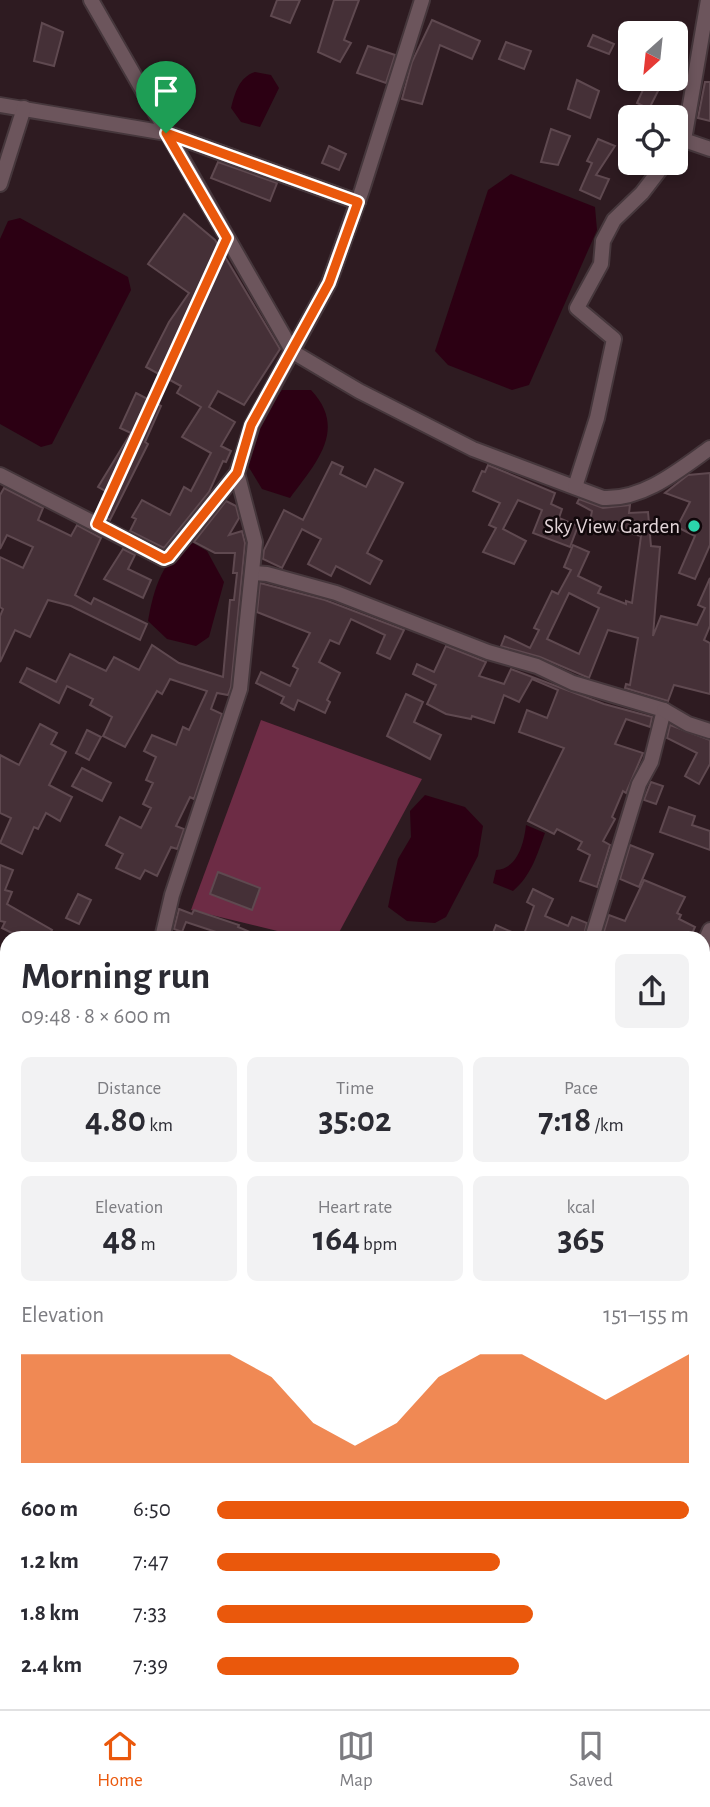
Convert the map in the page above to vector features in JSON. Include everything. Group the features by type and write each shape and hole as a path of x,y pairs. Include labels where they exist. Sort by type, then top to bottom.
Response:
{"street":[{"path":"92,0 293,352 359,391 473,449 603,498 618,499 639,493 710,448"},
{"path":"0,475 164,559 169,557 237,473 251,425 329,283 358,202 422,0"},
{"path":"688,105 708,0"},
{"path":"0,105 166,133 358,202"},
{"path":"0,184 24,108"},
{"path":"688,146 710,149"},
{"path":"575,487 597,418 614,340 577,308 601,264 603,241 614,220 642,193 656,175"},
{"path":"164,931 172,895 240,689 255,542 237,473"},
{"path":"253,573 267,574 336,593 488,652 537,666 573,683 664,710 688,724 710,732"},
{"path":"594,931 639,784 651,762 664,710"}],"path":[{"path":"97,524 227,238"}],"shaded area":[{"path":"255,72 271,75 279,88 260,127 241,122 231,108 241,82"},
{"path":"511,174 595,207 597,230 529,385 512,390 448,365 435,351 488,190"},
{"path":"20,218 128,277 131,290 52,444 41,447 0,424 0,239 8,221"},
{"path":"282,390 311,390 322,404 327,418 324,446 318,459 290,498 262,489 245,461 256,424"},
{"path":"193,543 207,551 224,582 209,637 196,646 167,639 148,621 161,575 174,556"},
{"path":"261,720 422,779 340,931 277,931 191,910"},
{"path":"425,795 465,807 483,826 478,856 446,917 435,923 407,921 388,907 398,859 411,837 410,811"},
{"path":"526,825 545,833 529,872 513,891 493,883 496,870 509,865 518,854"}],"building":[{"path":"277,0 300,0 290,23 271,16"},
{"path":"334,0 359,0 344,40 351,43 340,62 318,52"},
{"path":"432,20 480,41 472,59 440,45 422,104 402,99 412,62"},
{"path":"42,23 63,32 54,66 34,61"},
{"path":"593,35 614,44 609,54 588,46"},
{"path":"506,42 531,51 524,69 499,59"},
{"path":"368,46 395,55 386,83 357,73"},
{"path":"577,80 599,91 590,118 568,109"},
{"path":"705,82 710,82 710,121 698,118"},
{"path":"642,91 658,91 651,105 637,103"},
{"path":"551,129 570,136 558,165 541,162"},
{"path":"598,139 615,146 596,175 609,179 600,199 580,190 592,163 587,161"},
{"path":"329,146 346,154 339,170 322,163"},
{"path":"218,162 277,183 270,201 211,178"},
{"path":"184,214 215,240 280,349 244,405 218,391 209,407 235,422 221,446 231,451 226,462 223,461 209,492 164,548 130,531 136,519 132,517 142,500 170,515 184,487 191,491 211,453 182,437 201,407 177,393 181,386 146,367 169,322 189,293 148,264"},
{"path":"136,393 161,406 145,442 148,444 110,520 98,514 109,493 98,487 131,433 120,428"},
{"path":"332,462 343,467 340,474 366,487 375,469 403,483 367,553 382,561 370,584 336,566 331,576 308,564 321,539 302,529 282,568 263,559 264,550 284,510 303,520"},
{"path":"488,465 555,493 551,504 562,509 559,518 578,526 570,547 533,533 542,510 518,500 503,529 526,541 514,564 483,552 496,528 489,525 500,503 473,491 482,471 485,472"},
{"path":"710,473 710,545 695,579 679,573 695,536 677,527 690,502 665,493 688,475"},
{"path":"4,488 43,508 38,520 71,536 77,525 101,538 75,595 91,604 94,598 147,624 140,640 71,606 48,600 30,637 15,630 0,662 0,616 3,609 0,607 0,557 23,568 33,547 7,535 0,549 0,495"},
{"path":"579,499 603,508 630,505 629,513 648,512 651,546 660,547 653,636 661,616 697,625 705,608 698,605 710,578 710,626 704,640 710,643 710,694 674,685 668,701 625,688 626,684 630,685 638,638 608,630 589,678 540,657 501,646 505,636 530,648 539,630 534,628 552,591 558,594 571,570 564,567 573,545 589,552 578,576 601,587 598,593 626,604 626,601 632,603 641,536 612,529 612,525 590,521 592,511 577,503","holes":["569,593 599,608 579,654 547,639"]},
{"path":"226,501 236,506 239,518 229,535 242,531 245,543 231,687 228,695 217,693 211,709 222,714 194,799 190,797 176,826 184,829 177,849 171,847 157,876 145,870 140,879 116,868 123,854 106,845 120,817 141,828 151,808 143,804 153,783 146,780 156,757 144,751 152,735 176,745 183,727 189,730 207,691 170,679 162,694 157,691 125,747 103,736 112,717 90,705 93,699 67,686 59,703 20,682 27,668 56,682 70,654 106,671 114,657 139,670 152,645 179,663 223,677 230,600 234,600 237,573 233,573 235,553 215,553 194,542"},
{"path":"123,549 135,555 128,569 151,580 143,598 104,579"},
{"path":"260,583 325,600 404,630 390,659 377,653 385,635 351,619 339,644 330,640 319,662 340,673 327,700 330,702 325,713 298,700 294,710 281,703 284,697 256,683 261,672 290,686 298,669 293,666 310,633 257,612"},
{"path":"446,646 486,662 479,676 504,684 511,669 604,704 652,717 650,727 626,719 615,744 643,753 626,793 623,791 612,817 615,819 603,841 610,845 597,887 580,881 590,855 578,849 582,842 557,829 554,834 528,821 564,748 519,732 527,710 547,718 558,690 532,679 519,702 504,695 494,723 472,716 471,719 446,714 427,704 436,685 413,674 417,664 434,672"},
{"path":"406,694 423,702 414,722 441,735 430,759 387,736"},
{"path":"40,724 57,733 51,744 66,752 49,785 72,797 60,821 46,813 38,829 34,827 22,854 0,843 11,818 0,813 0,755 19,765"},
{"path":"670,725 710,740 710,764 699,784 685,776 697,753 667,738"},
{"path":"87,730 101,737 89,760 76,753"},
{"path":"82,768 111,783 102,801 72,786"},
{"path":"651,782 663,786 656,804 644,800"},
{"path":"669,807 695,816 692,825 710,831 710,850 660,832"},
{"path":"630,845 653,854 639,887 620,879"},
{"path":"0,865 13,870 5,890 12,892 7,904 52,930 8,931 2,928 5,922 0,921"},
{"path":"218,872 260,888 252,910 210,894"},
{"path":"644,880 685,897 677,913 681,915 679,919 695,927 693,931 604,931 609,915 625,921"},
{"path":"533,889 553,899 545,916 568,926 572,917 587,923 585,931 525,931 534,906 527,902"},
{"path":"78,894 91,900 79,924 66,918"},
{"path":"179,909 192,914 194,910 239,925 238,927 247,931 213,931 186,922 182,931 174,929"},
{"path":"496,925 510,931 494,931"}],"place":[{"name":"Sky View Garden","path":"694,526"}],"route":[{"path":"166,133 358,202 329,283 251,425 237,473 169,557 164,559 97,524 227,238 166,133"}]}
